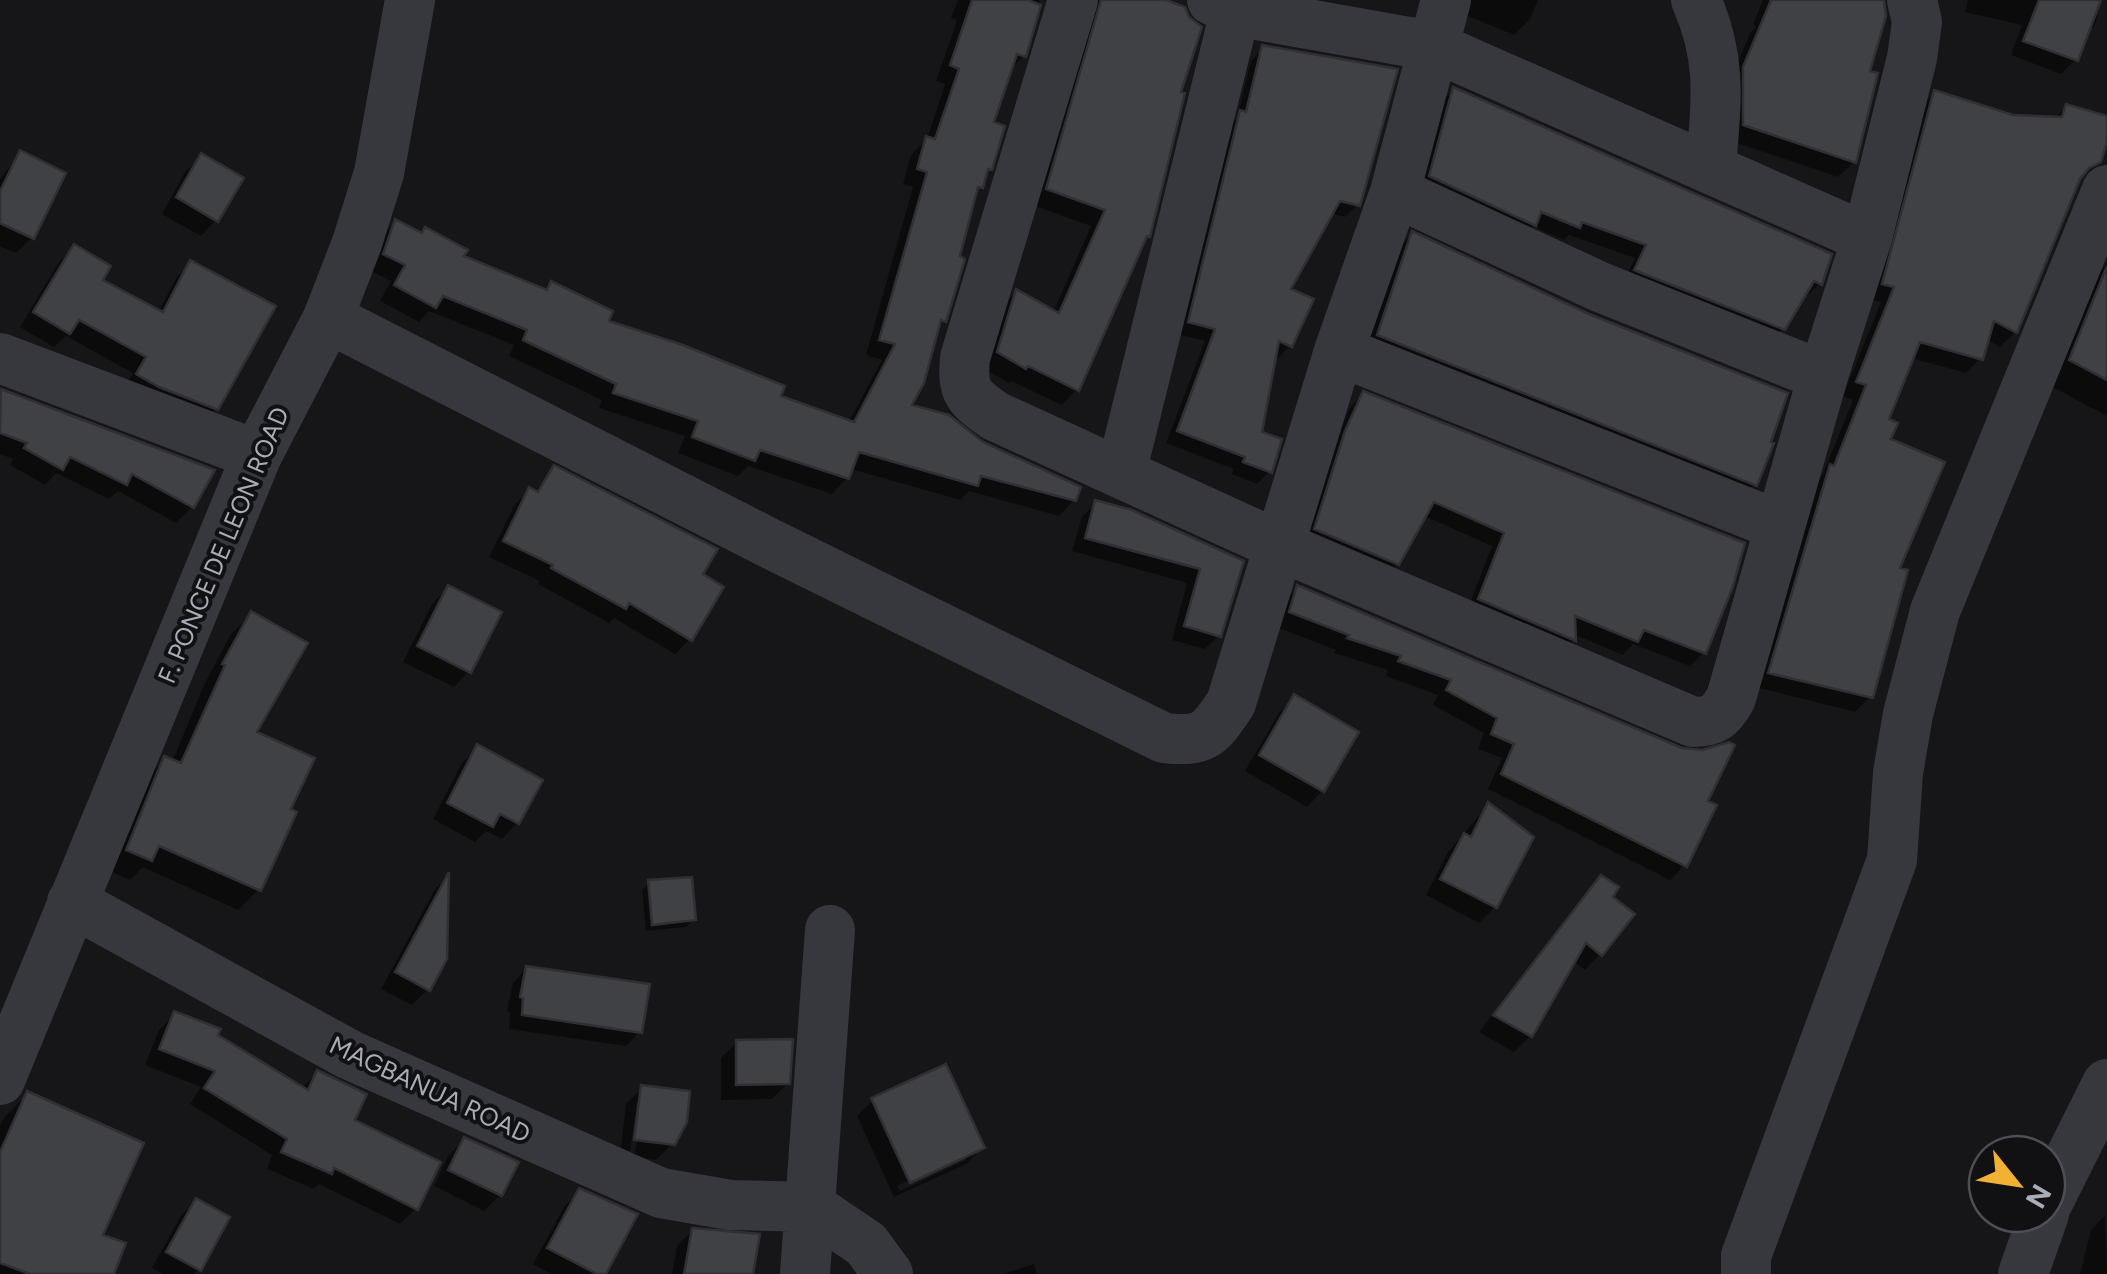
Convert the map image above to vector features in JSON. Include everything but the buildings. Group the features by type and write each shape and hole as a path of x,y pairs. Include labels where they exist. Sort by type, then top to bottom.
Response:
{"street":[{"name":"F. PONCE DE LEON ROAD","path":"0,1080 257,455 328,318 357,243 379,173 410,0"},
{"path":"1074,0 965,358 963,383 974,401 995,416 1280,546 1692,722 1710,722 1722,713 1731,698 1823,376 1867,238 1912,58 1917,22 1912,0"},
{"path":"1696,0 1716,66 1712,167"},
{"path":"1121,473 1228,4 1439,23 1712,167 1867,238"},
{"path":"328,318 769,543 1164,738 1191,740 1212,732 1231,703 1339,351 1395,192 1439,23"},
{"path":"1746,1274 1746,1256 1892,860 1900,758 1935,610 2107,190"},
{"path":"1395,192 1600,286 1823,376"},
{"path":"1339,351 1780,526"},
{"path":"0,358 257,455"},
{"name":"MAGBANUA ROAD","path":"72,902 350,1055 660,1193 730,1205 811,1207"},
{"path":"805,1274 830,930"},
{"path":"2067,1164 2107,1084"},
{"path":"811,1207 866,1244 888,1274"},
{"path":"2023,1274 2037,1234"}]}
